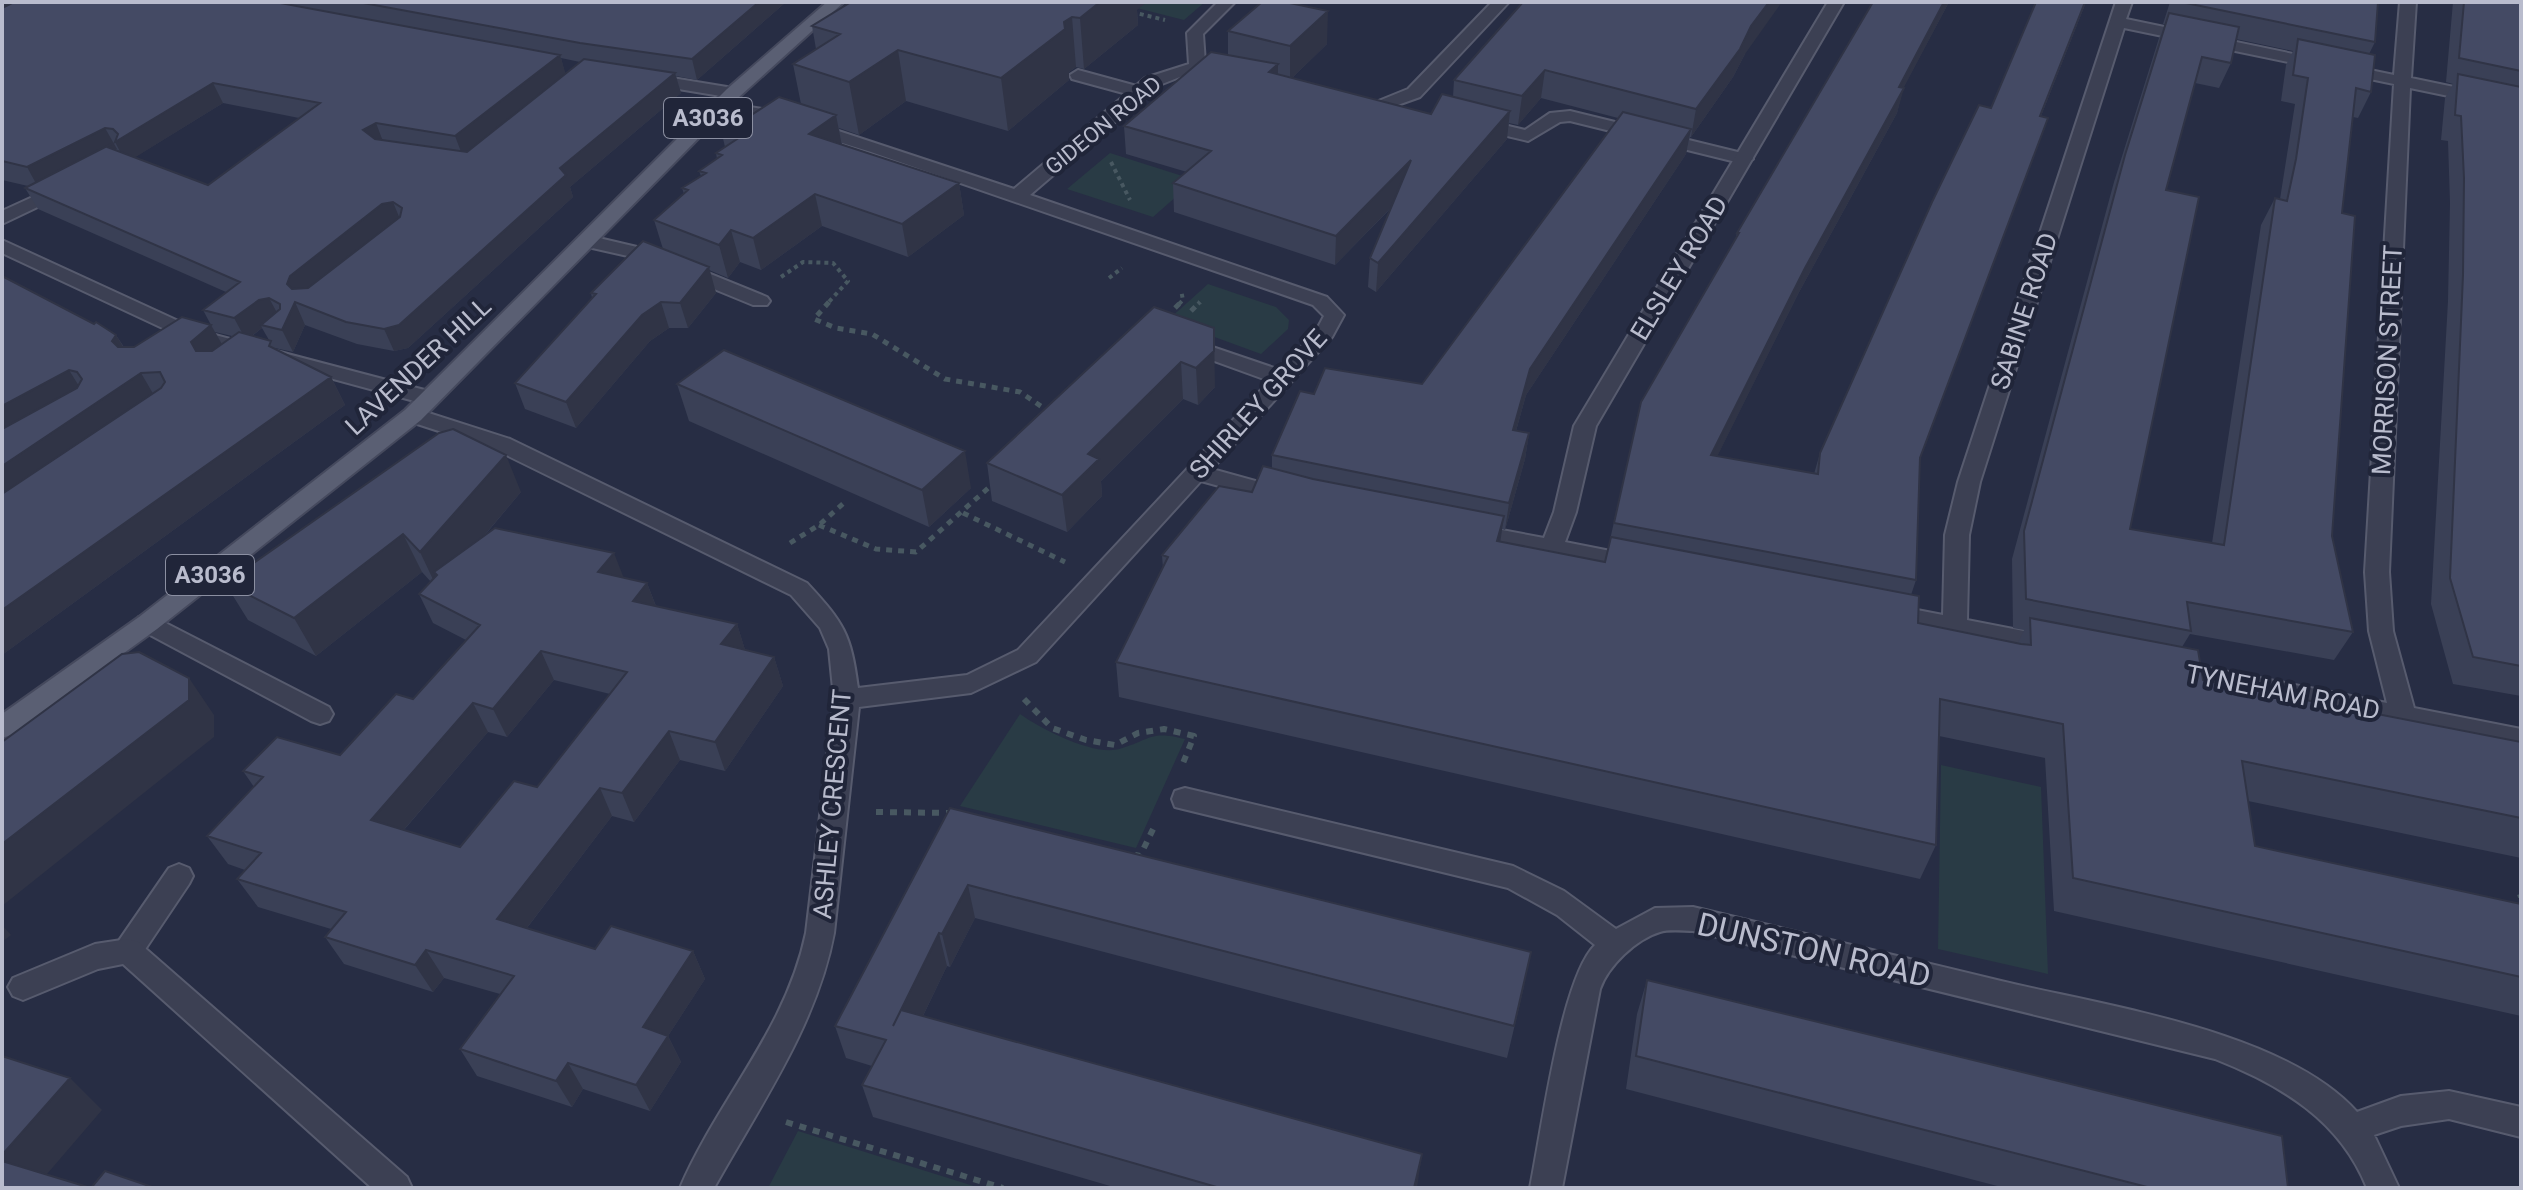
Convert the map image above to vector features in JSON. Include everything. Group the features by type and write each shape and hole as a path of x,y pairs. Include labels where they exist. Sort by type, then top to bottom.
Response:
{"main road":[{"name":"LAVENDER HILL","path":"2,728 148,623 337,479 421,406 726,100 836,2"}],"street":[{"path":"1197,28 1227,2"},
{"path":"1338,100 1378,107 1414,93 1501,2"},
{"name":"ELSLEY ROAD","path":"1552,547 1565,512 1585,426 1836,2"},
{"name":"SABINE ROAD","path":"1955,627 1957,535 1969,482 2124,2"},
{"name":"MORRISON STREET","path":"2403,716 2381,631 2377,572 2396,163 2408,2"},
{"path":"2118,22 2521,106"},
{"name":"GIDEON ROAD","path":"1197,28 1197,68"},
{"name":"GIDEON ROAD","path":"1016,197 1138,92 1169,72 1197,68 1239,73"},
{"path":"1078,75 1138,92"},
{"name":"SHIRLEY GROVE","path":"630,77 726,100 1016,197 1328,306 1334,315 1325,333 1027,656 971,684 847,699"},
{"path":"1457,118 1528,136 1556,117 1570,116 1744,159"},
{"path":"2,218 78,179"},
{"path":"586,241 647,255 760,301"},
{"name":"ASHLEY CRESCENT","path":"2,246 193,335 251,350 421,406 755,565 799,589 831,624 841,649 847,699 820,933 803,995 696,1188"},
{"path":"1155,330 1163,336 1282,378"},
{"path":"166,352 193,335"},
{"path":"230,365 269,336"},
{"path":"1198,471 1218,480 1300,500"},
{"path":"1448,528 1660,568"},
{"path":"1862,608 2078,651"},
{"path":"148,623 182,638 320,714"},
{"name":"TYNEHAM ROAD","path":"2156,666 2521,739"},
{"path":"1181,788 1513,878 1547,892 1571,907 1614,945 1594,965 1585,989 1546,1188"},
{"path":"23,987 95,957 128,951 179,876"},
{"name":"DUNSTON ROAD","path":"1614,945 1655,920 1693,919 2216,1046 2267,1065 2310,1088 2350,1129 2374,1161 2383,1188"},
{"path":"128,951 396,1188"},
{"path":"2350,1129 2401,1111 2449,1105 2521,1122"}],"path":[{"path":"1122,10 1197,28"},
{"path":"1094,129 1151,243"},
{"path":"760,301 786,272 803,262 833,263 848,281 814,319 836,328 872,334 945,379 1020,392 1058,419"},
{"path":"1155,330 1183,300 1180,286"},
{"path":"819,525 876,549 916,552 963,513 1006,471"},
{"path":"755,565 819,525 846,501"},
{"path":"963,513 1098,578"},
{"path":"999,672 1052,728 1086,740 1115,745 1138,733 1164,729 1194,736 1181,788"},
{"path":"835,812 954,813 970,816"},
{"path":"1125,853 1140,856 1159,817"},
{"path":"786,1122 1003,1188"}],"shaded area":[{"path":"1113,2 1205,2 1184,20"},
{"path":"1110,153 1195,180 1153,217 1067,189"},
{"path":"1208,284 1276,307 1289,320 1288,329 1261,354 1168,320"},
{"path":"1020,714 1054,734 1096,749 1119,749 1157,736 1185,739 1136,848 960,806"},
{"path":"1941,765 2041,787 2048,974 1938,949"},
{"path":"798,1131 980,1188 768,1188"}],"building":[{"path":"14,2 275,2 560,55 455,136 376,123 363,130 375,139 467,152 584,59 675,73 560,168 566,175 399,325 384,329 346,322 295,302 282,330 261,325 280,309 280,304 269,298 259,300 234,318 203,310 240,282 25,188 111,144 107,147 208,185 320,103 213,83 115,142 118,134 113,129 105,128 27,167 2,161 2,8","holes":["393,202 402,208 400,217 308,288 292,289 287,284 290,276 382,204"]},
{"path":"358,2 759,2 692,59 580,43"},
{"path":"851,2 1100,2 1080,18 1072,17 1064,22 1065,29 1001,78 898,50 849,82 793,64 840,34 812,26"},
{"path":"1262,2 1285,2 1328,11 1290,46 1228,31"},
{"path":"1523,2 1769,2 1751,26 1740,49 1696,109 1545,70 1522,96 1454,80"},
{"path":"1873,2 1944,2 1899,87 1904,88 1805,268 1711,455 1818,474 1820,453 1932,202 1979,105 1991,108 2036,2 2085,2 2040,116 2048,118 1920,458 1916,580 1614,523 1641,402"},
{"path":"2181,2 2378,2 2375,42"},
{"path":"2464,2 2521,2 2521,71 2459,58"},
{"path":"2169,13 2239,27 2231,63 2202,57 2166,190 2199,197 2130,529 2224,545 2275,198 2287,201 2308,78 2293,75 2298,39 2375,55 2371,92 2356,88 2342,213 2355,216 2332,536 2353,632 2187,602 2191,631 2026,599 2024,531 2125,155"},
{"path":"1211,52 1278,64 1269,72 1431,114 1442,94 1510,111 1378,263 1370,258 1411,160 1336,236 1173,183 1211,151 1124,126"},
{"path":"2458,74 2521,87 2521,666 2473,657 2450,578 2463,275 2461,116 2455,115"},
{"path":"779,97 836,115 809,134 959,183 902,224 815,194 753,238 731,230 719,245 654,220 688,190 682,188 706,173 699,171 722,155 716,153 737,139 722,134"},
{"path":"1623,112 1691,129 1530,369 1513,430 1529,433 1509,503 1272,455 1300,391 1314,394 1325,368 1422,384"},
{"path":"643,241 709,267 680,303 661,302 642,315 566,402 515,383 596,294 591,293"},
{"path":"2,276 94,324 96,322 116,335 112,341 118,347 134,347 182,317 211,325 191,342 196,351 212,351 239,332 271,341 269,346 331,377 2,610 2,494 161,388 165,382 160,372 141,373 2,466 2,429 77,388 82,379 77,372 69,370 2,406"},
{"path":"1154,307 1214,328 1214,351 1196,368 1181,362 1088,454 1099,459 1062,495 987,463"},
{"path":"724,350 965,451 922,490 677,384"},
{"path":"453,429 506,455 420,552 403,534 294,618 225,583 439,433"},
{"path":"1263,466 1313,479 1504,516 1497,541 1605,562 1611,537 1919,596 1918,623 2021,644 2031,645 2030,618 2198,650 2203,680 2521,742 2521,818 2242,761 2255,846 2521,904 2521,977 2073,878 2063,724 1940,699 1936,845 1116,662 1168,557 1162,555 1219,486 1252,492"},
{"path":"495,528 614,553 598,572 647,583 633,601 737,624 721,644 774,657 715,742 669,731 622,793 600,788 497,919 595,949 611,926 693,951 643,1027 668,1036 636,1085 568,1063 556,1081 460,1049 514,976 426,950 415,965 325,937 346,912 237,879 261,853 207,836 263,777 243,771 277,737 340,755 396,694 413,699 480,625 419,594 437,575 434,572","holes":["541,651 627,672 537,787 514,781 460,847 371,820 473,703 493,709"]},
{"path":"139,652 189,678 189,700 2,844 2,742 122,654"},
{"path":"950,808 1531,952 1514,1026 968,885 942,934 939,933 893,1026 901,1010 1422,1154 1414,1188 1220,1188 862,1085 886,1040 835,1026"},
{"path":"1647,980 2282,1136 2288,1188 2151,1188 1636,1056"},
{"path":"2,1056 70,1078 2,1155"},
{"path":"2,1161 91,1188 2,1188"},
{"path":"105,1171 155,1188 91,1188"}]}
